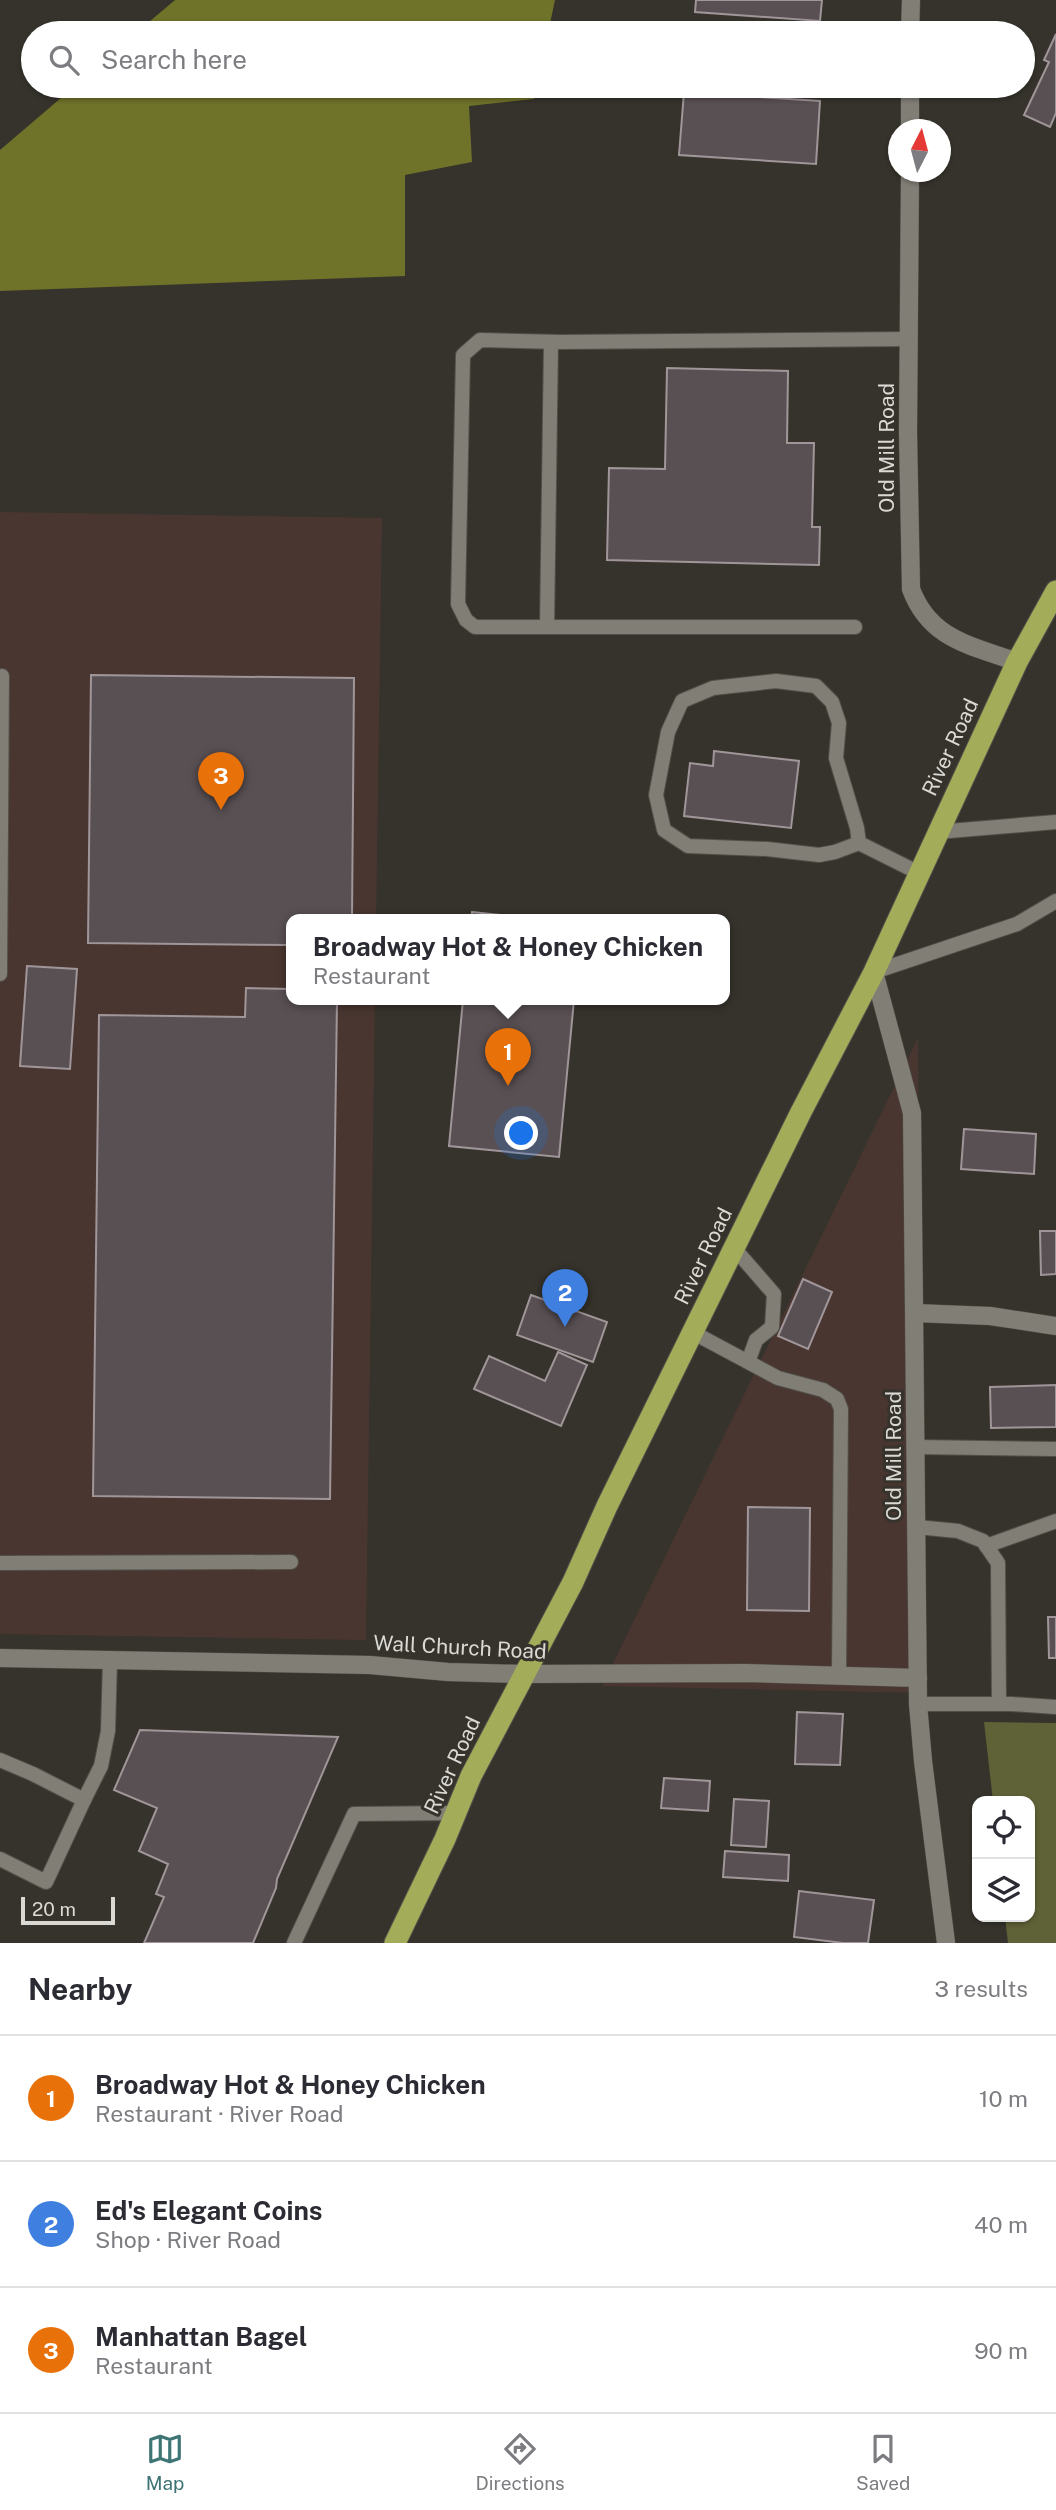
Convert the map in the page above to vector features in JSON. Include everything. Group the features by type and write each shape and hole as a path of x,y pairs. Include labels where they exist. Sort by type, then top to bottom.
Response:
{"highway":[{"name":"River Road","path":"395,1943 471,1776 573,1581 692,1332 874,972 1017,662 1056,591"}],"street":[{"path":"911,0 911,21"},
{"path":"910,98 910,119"},
{"name":"Old Mill Road","path":"910,182 911,589 917,605 929,622 947,635 1017,662"},
{"name":"Old Mill Road","path":"874,972 912,1113 918,1703 946,1943"},
{"path":"915,1313 990,1315 1056,1326"},
{"name":"Wall Church Road","path":"0,1658 370,1665 448,1672 523,1674 839,1675 918,1678"}],"lane":[{"path":"855,627 475,626 466,620 458,604 463,355 480,340 551,342 909,339"},
{"path":"547,627 551,342"},
{"path":"0,974 2,676"},
{"path":"859,842 836,758 839,723 832,702 816,686 776,681 713,688 682,701 668,732 656,795 664,830 688,846 767,849 819,855 859,842 919,873"},
{"path":"937,832 1056,822"},
{"path":"874,972 1017,925 1056,901"},
{"path":"734,1248 774,1294 772,1327 756,1340 748,1362"},
{"path":"692,1332 778,1378 823,1390 837,1399 841,1409 839,1675"},
{"path":"916,1447 1056,1449"},
{"path":"986,1546 1056,1521"},
{"path":"917,1527 958,1531 983,1541 998,1563 999,1704"},
{"path":"0,1563 291,1562"},
{"path":"0,1860 46,1882 101,1766 108,1731 110,1660"},
{"path":"918,1703 1056,1707"},
{"path":"0,1760 83,1800"},
{"path":"293,1943 354,1814 456,1813"}],"shaded area":[{"path":"175,0 555,0 551,21 150,21"},
{"path":"61,98 534,98 469,106 472,162 405,175 405,276 0,291 0,150"},
{"path":"0,512 382,518 376,914 286,914 286,1005 375,1005 366,1640 0,1634"},
{"path":"918,1038 921,1693 602,1686"}],"green space":[{"path":"984,1722 1056,1723 1056,1943 1008,1943 1006,1922 1035,1922 1035,1796 992,1796"}],"building":[{"path":"696,0 822,0 820,21 695,12"},
{"path":"1056,34 1056,113 1050,127 1024,115 1032,98 1035,98 1035,92 1049,62 1044,60"},
{"path":"684,98 820,101 816,164 679,155"},
{"path":"667,368 788,371 787,443 814,443 812,527 820,527 819,565 607,560 609,468 665,469"},
{"path":"91,675 354,678 352,914 286,914 286,945 88,943"},
{"path":"714,751 799,761 791,828 684,816 690,763 713,766"},
{"path":"27,966 77,969 70,1069 20,1066"},
{"path":"246,988 286,989 286,1005 337,1005 330,1499 93,1496 99,1015 245,1017"},
{"path":"463,1005 574,1005 559,1157 449,1146"},
{"path":"964,1129 1036,1134 1034,1174 961,1169"},
{"path":"1040,1231 1056,1231 1056,1274 1041,1275"},
{"path":"803,1279 832,1292 808,1349 778,1336"},
{"path":"531,1295 607,1322 593,1362 517,1335"},
{"path":"558,1352 587,1365 561,1426 474,1389 489,1356 545,1381"},
{"path":"1056,1385 1056,1427 991,1428 990,1387"},
{"path":"748,1507 810,1508 809,1611 747,1610"},
{"path":"1048,1617 1056,1617 1056,1658 1049,1658"},
{"path":"797,1712 843,1714 840,1765 795,1764"},
{"path":"140,1730 338,1737 277,1879 276,1888 253,1943 144,1943 164,1897 156,1894 168,1864 139,1851 157,1808 114,1790"},
{"path":"664,1778 710,1781 708,1811 661,1808"},
{"path":"734,1799 769,1801 766,1847 731,1845"},
{"path":"725,1851 789,1855 788,1881 723,1877"},
{"path":"799,1891 874,1900 868,1943 794,1937"}],"place":[{"name":"Manhattan Bagel","path":"221,810"},
{"name":"Broadway Hot & Honey Chicken","path":"508,1086"},
{"name":"Ed's Elegant Coins","path":"565,1327"}]}
